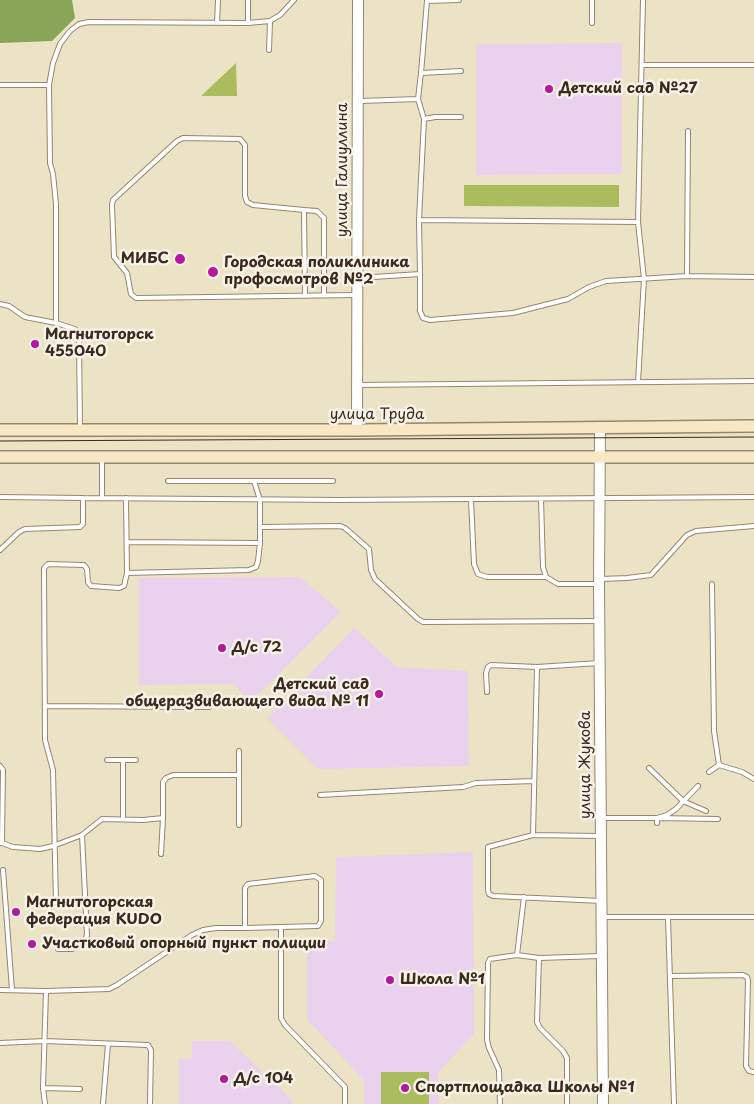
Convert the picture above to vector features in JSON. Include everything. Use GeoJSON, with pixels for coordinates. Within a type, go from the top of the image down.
{"type":"FeatureCollection","features":[{"type":"Feature","properties":{"kind":"main road","name":"улица Труда"},"geometry":{"type":"LineString","coordinates":[[0,430],[357,430],[576,428],[600,426],[754,426]]}},
{"type":"Feature","properties":{"kind":"main road"},"geometry":{"type":"LineString","coordinates":[[0,457],[754,457]]}},
{"type":"Feature","properties":{"kind":"street","name":"улица Галиуллина"},"geometry":{"type":"LineString","coordinates":[[357,430],[358,0]]}},
{"type":"Feature","properties":{"kind":"street","name":"улица Жукова"},"geometry":{"type":"LineString","coordinates":[[600,426],[599,622],[603,1104]]}},
{"type":"Feature","properties":{"kind":"lane"},"geometry":{"type":"LineString","coordinates":[[217,23],[218,0]]}},
{"type":"Feature","properties":{"kind":"lane"},"geometry":{"type":"LineString","coordinates":[[248,0],[248,23]]}},
{"type":"Feature","properties":{"kind":"lane"},"geometry":{"type":"LineString","coordinates":[[56,323],[56,204],[50,163],[49,85],[53,63],[60,44],[70,30],[79,24],[89,22],[248,23],[270,21],[280,15],[294,0]]}},
{"type":"Feature","properties":{"kind":"lane"},"geometry":{"type":"LineString","coordinates":[[459,0],[426,0],[418,99],[424,120],[419,220],[420,312],[423,318],[430,320],[513,313],[568,300],[589,287],[606,281],[687,276],[754,277]]}},
{"type":"Feature","properties":{"kind":"lane"},"geometry":{"type":"LineString","coordinates":[[592,0],[592,23]]}},
{"type":"Feature","properties":{"kind":"lane"},"geometry":{"type":"LineString","coordinates":[[638,382],[644,279],[638,222],[643,0]]}},
{"type":"Feature","properties":{"kind":"lane"},"geometry":{"type":"LineString","coordinates":[[269,50],[270,21]]}},
{"type":"Feature","properties":{"kind":"lane"},"geometry":{"type":"LineString","coordinates":[[642,65],[754,65]]}},
{"type":"Feature","properties":{"kind":"lane"},"geometry":{"type":"LineString","coordinates":[[421,73],[461,71]]}},
{"type":"Feature","properties":{"kind":"lane"},"geometry":{"type":"LineString","coordinates":[[0,85],[49,85]]}},
{"type":"Feature","properties":{"kind":"lane"},"geometry":{"type":"LineString","coordinates":[[357,101],[418,99]]}},
{"type":"Feature","properties":{"kind":"lane"},"geometry":{"type":"LineString","coordinates":[[424,120],[435,117],[461,117]]}},
{"type":"Feature","properties":{"kind":"lane"},"geometry":{"type":"LineString","coordinates":[[687,276],[688,131]]}},
{"type":"Feature","properties":{"kind":"lane"},"geometry":{"type":"LineString","coordinates":[[324,295],[324,218],[317,211],[252,205],[247,202],[245,196],[245,145],[243,140],[238,138],[180,139],[114,198],[112,205],[114,257],[127,273],[130,294],[134,298],[358,295]]}},
{"type":"Feature","properties":{"kind":"lane"},"geometry":{"type":"LineString","coordinates":[[304,210],[305,296]]}},
{"type":"Feature","properties":{"kind":"lane"},"geometry":{"type":"LineString","coordinates":[[419,220],[638,222]]}},
{"type":"Feature","properties":{"kind":"lane"},"geometry":{"type":"LineString","coordinates":[[358,278],[420,274]]}},
{"type":"Feature","properties":{"kind":"lane"},"geometry":{"type":"LineString","coordinates":[[0,304],[9,306],[25,317],[56,323],[75,330],[79,338],[80,430]]}},
{"type":"Feature","properties":{"kind":"lane"},"geometry":{"type":"LineString","coordinates":[[358,384],[754,381]]}},
{"type":"Feature","properties":{"kind":"lane"},"geometry":{"type":"LineString","coordinates":[[102,457],[102,498]]}},
{"type":"Feature","properties":{"kind":"lane"},"geometry":{"type":"LineString","coordinates":[[168,481],[334,481]]}},
{"type":"Feature","properties":{"kind":"lane"},"geometry":{"type":"LineString","coordinates":[[127,573],[249,570],[256,567],[261,527],[260,500],[254,481]]}},
{"type":"Feature","properties":{"kind":"lane"},"geometry":{"type":"LineString","coordinates":[[0,497],[471,500],[754,497]]}},
{"type":"Feature","properties":{"kind":"lane"},"geometry":{"type":"LineString","coordinates":[[0,550],[19,532],[25,529],[80,527],[83,524],[83,498]]}},
{"type":"Feature","properties":{"kind":"lane"},"geometry":{"type":"LineString","coordinates":[[56,903],[53,770],[45,740],[44,567],[48,564],[84,565],[88,582],[94,586],[122,587],[126,583],[127,573],[126,498]]}},
{"type":"Feature","properties":{"kind":"lane"},"geometry":{"type":"LineString","coordinates":[[541,499],[543,567],[546,577]]}},
{"type":"Feature","properties":{"kind":"lane"},"geometry":{"type":"LineString","coordinates":[[471,500],[474,564],[478,574],[487,577],[546,577],[558,584],[651,575],[687,535],[696,531],[754,526]]}},
{"type":"Feature","properties":{"kind":"lane"},"geometry":{"type":"LineString","coordinates":[[261,527],[340,526],[345,528],[369,549],[371,570],[375,579],[423,622],[599,622]]}},
{"type":"Feature","properties":{"kind":"lane"},"geometry":{"type":"LineString","coordinates":[[127,542],[260,543]]}},
{"type":"Feature","properties":{"kind":"lane"},"geometry":{"type":"LineString","coordinates":[[712,584],[714,731],[719,765]]}},
{"type":"Feature","properties":{"kind":"lane"},"geometry":{"type":"LineString","coordinates":[[487,692],[486,672],[488,666],[491,665],[537,667],[600,664]]}},
{"type":"Feature","properties":{"kind":"lane"},"geometry":{"type":"LineString","coordinates":[[533,835],[537,667]]}},
{"type":"Feature","properties":{"kind":"lane"},"geometry":{"type":"LineString","coordinates":[[45,706],[209,707]]}},
{"type":"Feature","properties":{"kind":"lane"},"geometry":{"type":"LineString","coordinates":[[239,751],[239,825]]}},
{"type":"Feature","properties":{"kind":"lane"},"geometry":{"type":"LineString","coordinates":[[107,760],[136,760]]}},
{"type":"Feature","properties":{"kind":"lane"},"geometry":{"type":"LineString","coordinates":[[123,760],[123,818]]}},
{"type":"Feature","properties":{"kind":"lane"},"geometry":{"type":"LineString","coordinates":[[709,772],[719,765]]}},
{"type":"Feature","properties":{"kind":"lane"},"geometry":{"type":"LineString","coordinates":[[719,765],[742,772],[754,779]]}},
{"type":"Feature","properties":{"kind":"lane"},"geometry":{"type":"LineString","coordinates":[[0,766],[3,770],[1,843],[26,849],[40,849],[54,846],[82,835],[102,819],[123,818],[143,820],[163,818]]}},
{"type":"Feature","properties":{"kind":"lane"},"geometry":{"type":"LineString","coordinates":[[649,768],[682,801],[706,811]]}},
{"type":"Feature","properties":{"kind":"lane"},"geometry":{"type":"LineString","coordinates":[[161,854],[162,786],[166,778],[169,776],[238,775]]}},
{"type":"Feature","properties":{"kind":"lane"},"geometry":{"type":"LineString","coordinates":[[320,795],[463,787],[476,783],[533,781]]}},
{"type":"Feature","properties":{"kind":"lane"},"geometry":{"type":"LineString","coordinates":[[657,821],[676,809],[698,786]]}},
{"type":"Feature","properties":{"kind":"lane"},"geometry":{"type":"LineString","coordinates":[[601,818],[657,821],[718,819]]}},
{"type":"Feature","properties":{"kind":"lane"},"geometry":{"type":"LineString","coordinates":[[58,949],[72,949],[79,946],[87,936],[82,835]]}},
{"type":"Feature","properties":{"kind":"lane"},"geometry":{"type":"LineString","coordinates":[[601,902],[493,896],[489,894],[488,890],[488,847],[533,835],[602,836]]}},
{"type":"Feature","properties":{"kind":"lane"},"geometry":{"type":"LineString","coordinates":[[3,870],[12,990]]}},
{"type":"Feature","properties":{"kind":"lane"},"geometry":{"type":"LineString","coordinates":[[0,990],[104,989],[113,987],[192,935],[203,930],[216,928],[245,928],[281,928],[316,927],[320,925],[321,921],[320,878],[315,876],[248,884],[245,888],[245,928]]}},
{"type":"Feature","properties":{"kind":"lane"},"geometry":{"type":"LineString","coordinates":[[517,956],[524,897]]}},
{"type":"Feature","properties":{"kind":"lane"},"geometry":{"type":"LineString","coordinates":[[601,916],[668,918],[754,917]]}},
{"type":"Feature","properties":{"kind":"lane"},"geometry":{"type":"LineString","coordinates":[[668,918],[674,1104]]}},
{"type":"Feature","properties":{"kind":"lane"},"geometry":{"type":"LineString","coordinates":[[281,928],[281,1018],[285,1025],[345,1087],[345,1104]]}},
{"type":"Feature","properties":{"kind":"lane"},"geometry":{"type":"LineString","coordinates":[[500,1104],[500,1070],[487,1040],[488,963],[490,959],[494,957],[517,956],[539,958],[602,956]]}},
{"type":"Feature","properties":{"kind":"lane"},"geometry":{"type":"LineString","coordinates":[[539,958],[537,1022],[540,1028],[563,1051],[567,1058],[567,1104]]}},
{"type":"Feature","properties":{"kind":"lane"},"geometry":{"type":"LineString","coordinates":[[671,976],[746,977],[748,981],[746,1066],[749,1071],[754,1072]]}},
{"type":"Feature","properties":{"kind":"lane"},"geometry":{"type":"LineString","coordinates":[[45,1104],[43,1088],[46,991]]}},
{"type":"Feature","properties":{"kind":"lane"},"geometry":{"type":"LineString","coordinates":[[0,1043],[45,1041],[146,1044],[151,1050],[150,1104]]}},
{"type":"Feature","properties":{"kind":"lane"},"geometry":{"type":"LineString","coordinates":[[103,1104],[108,1044]]}},
{"type":"Feature","properties":{"kind":"lane"},"geometry":{"type":"LineString","coordinates":[[43,1088],[80,1089]]}},
{"type":"Feature","properties":{"kind":"shaded area","name":"Детский сад №27"},"geometry":{"type":"Polygon","coordinates":[[[622,43],[622,174],[476,175],[476,44],[622,43]]]}},
{"type":"Feature","properties":{"kind":"shaded area","name":"Д/с 72"},"geometry":{"type":"Polygon","coordinates":[[[300,577],[341,612],[251,702],[233,684],[139,685],[139,578],[300,577]]]}},
{"type":"Feature","properties":{"kind":"shaded area","name":"Детский сад общеразвивающего вида № 11"},"geometry":{"type":"Polygon","coordinates":[[[354,628],[397,667],[468,671],[469,766],[318,769],[267,718],[354,628]]]}},
{"type":"Feature","properties":{"kind":"shaded area","name":"Школа №1"},"geometry":{"type":"Polygon","coordinates":[[[473,852],[474,1034],[438,1073],[439,1104],[364,1104],[364,1081],[307,1019],[307,939],[335,941],[336,857],[473,852]]]}},
{"type":"Feature","properties":{"kind":"shaded area","name":"Д/с 104"},"geometry":{"type":"Polygon","coordinates":[[[192,1041],[230,1041],[291,1099],[291,1104],[179,1104],[179,1059],[192,1058],[192,1041]]]}},
{"type":"Feature","properties":{"kind":"green space"},"geometry":{"type":"Polygon","coordinates":[[[0,0],[72,0],[75,18],[52,41],[0,43],[0,0]]]}},
{"type":"Feature","properties":{"kind":"green space"},"geometry":{"type":"Polygon","coordinates":[[[236,63],[237,96],[201,96],[236,63]]]}},
{"type":"Feature","properties":{"kind":"green space"},"geometry":{"type":"Polygon","coordinates":[[[464,185],[619,185],[619,207],[464,206],[464,185]]]}},
{"type":"Feature","properties":{"kind":"green space","name":"Спортплощадка Школы №1"},"geometry":{"type":"Polygon","coordinates":[[[381,1072],[429,1072],[429,1104],[381,1104],[381,1072]]]}},
{"type":"Feature","properties":{"kind":"tram line"},"geometry":{"type":"LineString","coordinates":[[0,441],[754,437]]}},
{"type":"Feature","properties":{"kind":"place","name":"Детский сад №27"},"geometry":{"type":"Point","coordinates":[549,89]}},
{"type":"Feature","properties":{"kind":"place","name":"МИБС"},"geometry":{"type":"Point","coordinates":[180,259]}},
{"type":"Feature","properties":{"kind":"place","name":"Городская поликлиника профосмотров №2"},"geometry":{"type":"Point","coordinates":[213,272]}},
{"type":"Feature","properties":{"kind":"place","name":"Магнитогорск 455040"},"geometry":{"type":"Point","coordinates":[35,344]}},
{"type":"Feature","properties":{"kind":"place","name":"Д/с 72"},"geometry":{"type":"Point","coordinates":[222,648]}},
{"type":"Feature","properties":{"kind":"place","name":"Детский сад общеразвивающего вида № 11"},"geometry":{"type":"Point","coordinates":[379,694]}},
{"type":"Feature","properties":{"kind":"place","name":"Магнитогорская федерация KUDO"},"geometry":{"type":"Point","coordinates":[16,912]}},
{"type":"Feature","properties":{"kind":"place","name":"Участковый опорный пункт полиции"},"geometry":{"type":"Point","coordinates":[32,944]}},
{"type":"Feature","properties":{"kind":"place","name":"Школа №1"},"geometry":{"type":"Point","coordinates":[390,980]}},
{"type":"Feature","properties":{"kind":"place","name":"Д/с 104"},"geometry":{"type":"Point","coordinates":[224,1079]}},
{"type":"Feature","properties":{"kind":"place","name":"Спортплощадка Школы №1"},"geometry":{"type":"Point","coordinates":[405,1088]}}]}
